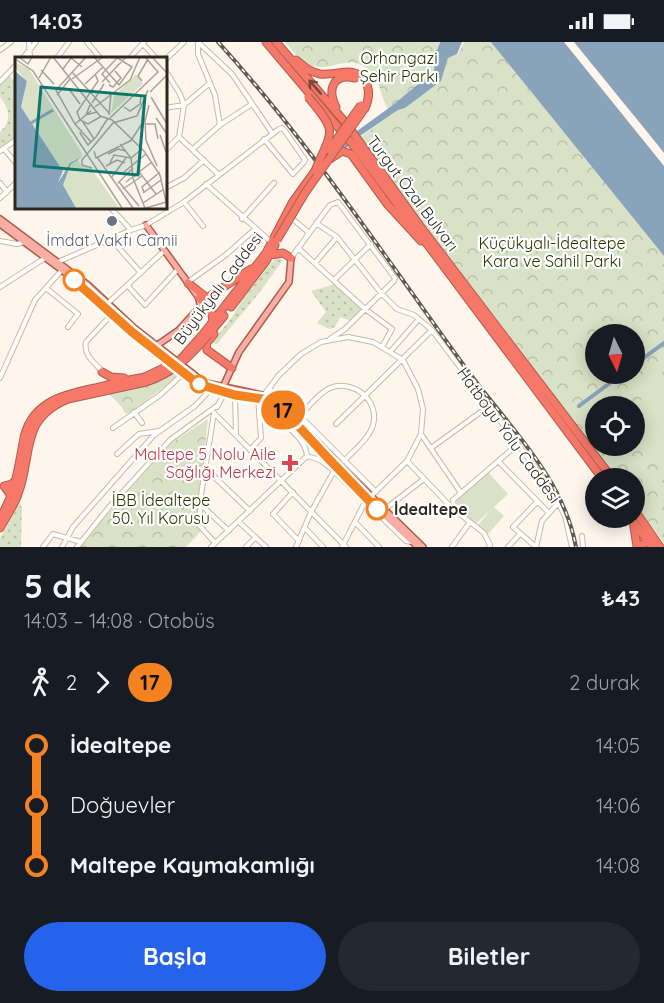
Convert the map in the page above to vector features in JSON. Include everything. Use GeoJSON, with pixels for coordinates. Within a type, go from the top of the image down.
{"type":"FeatureCollection","features":[{"type":"Feature","properties":{"kind":"highway"},"geometry":{"type":"LineString","coordinates":[[266,42],[328,123],[329,142],[315,171]]}},
{"type":"Feature","properties":{"kind":"highway","name":"Turgut Özal Bulvarı"},"geometry":{"type":"LineString","coordinates":[[266,42],[355,142],[604,468]]}},
{"type":"Feature","properties":{"kind":"highway","name":"Turgut Özal Bulvarı"},"geometry":{"type":"LineString","coordinates":[[276,42],[345,122],[349,135]]}},
{"type":"Feature","properties":{"kind":"highway"},"geometry":{"type":"LineString","coordinates":[[282,50],[307,69],[317,73],[349,72],[360,76],[366,81],[369,90],[369,99],[363,106]]}},
{"type":"Feature","properties":{"kind":"highway"},"geometry":{"type":"LineString","coordinates":[[345,122],[332,98],[331,91],[335,82],[347,77],[357,79],[365,91],[363,106]]}},
{"type":"Feature","properties":{"kind":"highway","name":"Büyükyalı Caddesi"},"geometry":{"type":"LineString","coordinates":[[206,334],[213,321],[274,241],[363,106]]}},
{"type":"Feature","properties":{"kind":"highway","name":"Büyükyalı Caddesi"},"geometry":{"type":"LineString","coordinates":[[0,528],[18,495],[28,443],[35,425],[45,412],[68,399],[145,379],[180,360],[238,298],[270,255],[292,203],[363,106]]}},
{"type":"Feature","properties":{"kind":"highway","name":"Turgut Özal Bulvarı"},"geometry":{"type":"LineString","coordinates":[[355,142],[439,260],[595,468]]}},
{"type":"Feature","properties":{"kind":"highway"},"geometry":{"type":"LineString","coordinates":[[328,161],[339,153],[348,152],[413,233],[439,260]]}},
{"type":"Feature","properties":{"kind":"highway"},"geometry":{"type":"LineString","coordinates":[[270,255],[283,253],[291,258]]}},
{"type":"Feature","properties":{"kind":"highway"},"geometry":{"type":"LineString","coordinates":[[188,283],[207,298],[255,266]]}},
{"type":"Feature","properties":{"kind":"highway"},"geometry":{"type":"LineString","coordinates":[[199,298],[213,313],[213,321]]}},
{"type":"Feature","properties":{"kind":"highway"},"geometry":{"type":"LineString","coordinates":[[232,368],[208,351],[206,344],[229,316],[238,298]]}},
{"type":"Feature","properties":{"kind":"highway"},"geometry":{"type":"LineString","coordinates":[[93,388],[102,381],[102,372],[114,378],[145,379]]}},
{"type":"Feature","properties":{"kind":"highway","name":"Büyükyalı Caddesi"},"geometry":{"type":"LineString","coordinates":[[0,518],[10,500],[26,431],[39,411],[58,397],[145,379]]}},
{"type":"Feature","properties":{"kind":"highway"},"geometry":{"type":"LineString","coordinates":[[2,486],[12,484],[16,479]]}},
{"type":"Feature","properties":{"kind":"highway"},"geometry":{"type":"LineString","coordinates":[[2,486],[10,494],[10,500]]}},
{"type":"Feature","properties":{"kind":"highway"},"geometry":{"type":"LineString","coordinates":[[633,528],[635,544],[641,546],[650,540]]}},
{"type":"Feature","properties":{"kind":"highway"},"geometry":{"type":"LineString","coordinates":[[640,528],[660,547]]}},
{"type":"Feature","properties":{"kind":"main road"},"geometry":{"type":"LineString","coordinates":[[0,219],[108,303],[156,346],[206,383],[235,395],[258,397],[278,404],[407,534],[423,547]]}},
{"type":"Feature","properties":{"kind":"main road"},"geometry":{"type":"LineString","coordinates":[[0,224],[45,258],[57,263],[132,332],[198,384],[211,389],[276,398],[370,497],[385,509],[418,547]]}},
{"type":"Feature","properties":{"kind":"main road"},"geometry":{"type":"LineString","coordinates":[[146,225],[199,298],[198,309]]}},
{"type":"Feature","properties":{"kind":"main road"},"geometry":{"type":"LineString","coordinates":[[224,390],[239,352],[289,282],[291,258]]}},
{"type":"Feature","properties":{"kind":"main road"},"geometry":{"type":"LineString","coordinates":[[156,346],[178,330],[198,309],[206,305]]}},
{"type":"Feature","properties":{"kind":"street"},"geometry":{"type":"LineString","coordinates":[[0,50],[11,42]]}},
{"type":"Feature","properties":{"kind":"street"},"geometry":{"type":"LineString","coordinates":[[29,42],[29,56]]}},
{"type":"Feature","properties":{"kind":"street"},"geometry":{"type":"LineString","coordinates":[[29,56],[36,42]]}},
{"type":"Feature","properties":{"kind":"street"},"geometry":{"type":"LineString","coordinates":[[58,57],[69,42]]}},
{"type":"Feature","properties":{"kind":"street"},"geometry":{"type":"LineString","coordinates":[[87,42],[99,57]]}},
{"type":"Feature","properties":{"kind":"street"},"geometry":{"type":"LineString","coordinates":[[166,59],[184,42]]}},
{"type":"Feature","properties":{"kind":"street"},"geometry":{"type":"LineString","coordinates":[[198,42],[198,54],[215,94],[220,125]]}},
{"type":"Feature","properties":{"kind":"street"},"geometry":{"type":"LineString","coordinates":[[198,42],[226,68],[272,133]]}},
{"type":"Feature","properties":{"kind":"street"},"geometry":{"type":"LineString","coordinates":[[131,57],[144,43],[155,57]]}},
{"type":"Feature","properties":{"kind":"street"},"geometry":{"type":"LineString","coordinates":[[0,82],[15,66]]}},
{"type":"Feature","properties":{"kind":"street"},"geometry":{"type":"LineString","coordinates":[[166,72],[184,105],[179,137],[166,150]]}},
{"type":"Feature","properties":{"kind":"street"},"geometry":{"type":"LineString","coordinates":[[166,108],[184,105],[211,83]]}},
{"type":"Feature","properties":{"kind":"street"},"geometry":{"type":"LineString","coordinates":[[193,149],[220,125],[252,104]]}},
{"type":"Feature","properties":{"kind":"street"},"geometry":{"type":"LineString","coordinates":[[57,263],[146,225],[184,202],[264,139],[282,128],[305,160],[292,174],[264,139]]}},
{"type":"Feature","properties":{"kind":"street"},"geometry":{"type":"LineString","coordinates":[[179,137],[218,174]]}},
{"type":"Feature","properties":{"kind":"street"},"geometry":{"type":"LineString","coordinates":[[15,141],[2,150],[15,162]]}},
{"type":"Feature","properties":{"kind":"street"},"geometry":{"type":"LineString","coordinates":[[166,187],[184,178],[204,160]]}},
{"type":"Feature","properties":{"kind":"street"},"geometry":{"type":"LineString","coordinates":[[0,183],[7,192]]}},
{"type":"Feature","properties":{"kind":"street"},"geometry":{"type":"LineString","coordinates":[[242,219],[274,183]]}},
{"type":"Feature","properties":{"kind":"street"},"geometry":{"type":"LineString","coordinates":[[0,198],[15,184]]}},
{"type":"Feature","properties":{"kind":"street"},"geometry":{"type":"LineString","coordinates":[[206,184],[242,219],[270,241],[274,241]]}},
{"type":"Feature","properties":{"kind":"street"},"geometry":{"type":"LineString","coordinates":[[184,202],[203,226]]}},
{"type":"Feature","properties":{"kind":"street"},"geometry":{"type":"LineString","coordinates":[[291,258],[308,232],[333,202],[338,202],[395,278],[345,329],[327,341]]}},
{"type":"Feature","properties":{"kind":"street"},"geometry":{"type":"LineString","coordinates":[[111,208],[131,230]]}},
{"type":"Feature","properties":{"kind":"street"},"geometry":{"type":"LineString","coordinates":[[294,220],[308,232]]}},
{"type":"Feature","properties":{"kind":"street","name":"Hatboyu Yolu Caddesi"},"geometry":{"type":"LineString","coordinates":[[316,223],[337,237],[381,293],[397,309],[401,312],[409,312],[432,330],[540,473],[559,502],[568,526],[572,547]]}},
{"type":"Feature","properties":{"kind":"street"},"geometry":{"type":"LineString","coordinates":[[188,283],[227,254],[255,229]]}},
{"type":"Feature","properties":{"kind":"street"},"geometry":{"type":"LineString","coordinates":[[315,263],[337,237]]}},
{"type":"Feature","properties":{"kind":"street"},"geometry":{"type":"LineString","coordinates":[[111,239],[141,273]]}},
{"type":"Feature","properties":{"kind":"street"},"geometry":{"type":"LineString","coordinates":[[0,241],[17,244],[24,242]]}},
{"type":"Feature","properties":{"kind":"street"},"geometry":{"type":"LineString","coordinates":[[334,280],[371,244]]}},
{"type":"Feature","properties":{"kind":"street"},"geometry":{"type":"LineString","coordinates":[[298,248],[365,309],[392,329],[382,347]]}},
{"type":"Feature","properties":{"kind":"street"},"geometry":{"type":"LineString","coordinates":[[108,303],[164,251]]}},
{"type":"Feature","properties":{"kind":"street"},"geometry":{"type":"LineString","coordinates":[[0,287],[45,258]]}},
{"type":"Feature","properties":{"kind":"street"},"geometry":{"type":"LineString","coordinates":[[128,286],[146,305],[178,269]]}},
{"type":"Feature","properties":{"kind":"street"},"geometry":{"type":"LineString","coordinates":[[0,378],[35,300],[62,270]]}},
{"type":"Feature","properties":{"kind":"street"},"geometry":{"type":"LineString","coordinates":[[46,288],[78,314],[68,327]]}},
{"type":"Feature","properties":{"kind":"street"},"geometry":{"type":"LineString","coordinates":[[102,372],[87,355],[85,346],[86,342],[113,314]]}},
{"type":"Feature","properties":{"kind":"street"},"geometry":{"type":"LineString","coordinates":[[390,352],[419,319]]}},
{"type":"Feature","properties":{"kind":"street"},"geometry":{"type":"LineString","coordinates":[[336,424],[432,330]]}},
{"type":"Feature","properties":{"kind":"street"},"geometry":{"type":"LineString","coordinates":[[214,413],[344,546],[370,497],[407,461],[421,434],[423,409],[418,389],[402,360],[373,342],[348,337],[321,342],[301,354],[278,376],[264,395]]}},
{"type":"Feature","properties":{"kind":"street"},"geometry":{"type":"LineString","coordinates":[[113,428],[160,395],[184,373]]}},
{"type":"Feature","properties":{"kind":"street"},"geometry":{"type":"LineString","coordinates":[[300,416],[330,388],[357,389],[366,395],[374,411],[374,424],[367,437],[344,461]]}},
{"type":"Feature","properties":{"kind":"street"},"geometry":{"type":"LineString","coordinates":[[62,547],[80,519],[154,435],[195,406],[211,389]]}},
{"type":"Feature","properties":{"kind":"street"},"geometry":{"type":"LineString","coordinates":[[224,390],[214,413],[199,525],[214,545],[307,456]]}},
{"type":"Feature","properties":{"kind":"street"},"geometry":{"type":"LineString","coordinates":[[269,390],[279,395],[344,461],[406,541],[412,542]]}},
{"type":"Feature","properties":{"kind":"street"},"geometry":{"type":"LineString","coordinates":[[235,395],[236,435]]}},
{"type":"Feature","properties":{"kind":"street"},"geometry":{"type":"LineString","coordinates":[[250,450],[261,438],[258,397]]}},
{"type":"Feature","properties":{"kind":"street"},"geometry":{"type":"LineString","coordinates":[[278,404],[279,415],[303,441],[307,456]]}},
{"type":"Feature","properties":{"kind":"street"},"geometry":{"type":"LineString","coordinates":[[77,547],[110,506],[170,440],[218,405]]}},
{"type":"Feature","properties":{"kind":"street"},"geometry":{"type":"LineString","coordinates":[[431,448],[489,406]]}},
{"type":"Feature","properties":{"kind":"street"},"geometry":{"type":"LineString","coordinates":[[134,412],[142,423]]}},
{"type":"Feature","properties":{"kind":"street"},"geometry":{"type":"LineString","coordinates":[[117,454],[139,434],[161,431]]}},
{"type":"Feature","properties":{"kind":"street"},"geometry":{"type":"LineString","coordinates":[[421,434],[461,492]]}},
{"type":"Feature","properties":{"kind":"street"},"geometry":{"type":"LineString","coordinates":[[454,510],[453,500],[518,444]]}},
{"type":"Feature","properties":{"kind":"street"},"geometry":{"type":"LineString","coordinates":[[307,456],[320,460],[370,497]]}},
{"type":"Feature","properties":{"kind":"street"},"geometry":{"type":"LineString","coordinates":[[407,461],[454,510],[484,533],[489,547]]}},
{"type":"Feature","properties":{"kind":"street"},"geometry":{"type":"LineString","coordinates":[[498,461],[548,512]]}},
{"type":"Feature","properties":{"kind":"street"},"geometry":{"type":"LineString","coordinates":[[205,468],[250,511]]}},
{"type":"Feature","properties":{"kind":"street"},"geometry":{"type":"LineString","coordinates":[[296,547],[311,512],[334,471]]}},
{"type":"Feature","properties":{"kind":"street"},"geometry":{"type":"LineString","coordinates":[[385,509],[424,479]]}},
{"type":"Feature","properties":{"kind":"street"},"geometry":{"type":"LineString","coordinates":[[293,492],[273,514],[299,541]]}},
{"type":"Feature","properties":{"kind":"street"},"geometry":{"type":"LineString","coordinates":[[537,502],[513,527],[536,547],[542,521],[559,502]]}},
{"type":"Feature","properties":{"kind":"street"},"geometry":{"type":"LineString","coordinates":[[201,505],[229,531]]}},
{"type":"Feature","properties":{"kind":"street"},"geometry":{"type":"LineString","coordinates":[[239,522],[266,547]]}},
{"type":"Feature","properties":{"kind":"street"},"geometry":{"type":"LineString","coordinates":[[355,522],[379,547]]}},
{"type":"Feature","properties":{"kind":"street"},"geometry":{"type":"LineString","coordinates":[[452,547],[470,522]]}},
{"type":"Feature","properties":{"kind":"street"},"geometry":{"type":"LineString","coordinates":[[305,528],[323,547]]}},
{"type":"Feature","properties":{"kind":"street"},"geometry":{"type":"LineString","coordinates":[[43,547],[52,534],[81,542]]}},
{"type":"Feature","properties":{"kind":"street"},"geometry":{"type":"LineString","coordinates":[[508,547],[520,534]]}},
{"type":"Feature","properties":{"kind":"street"},"geometry":{"type":"LineString","coordinates":[[582,536],[583,547]]}},
{"type":"Feature","properties":{"kind":"street"},"geometry":{"type":"LineString","coordinates":[[246,547],[256,537]]}},
{"type":"Feature","properties":{"kind":"green space","name":"Orhangazi Şehir Parkı"},"geometry":{"type":"Polygon","coordinates":[[[285,42],[439,42],[435,71],[389,110],[374,76],[364,66],[349,62],[327,67],[313,66],[301,59],[285,42]]]}},
{"type":"Feature","properties":{"kind":"green space","name":"Küçükyalı-İdealtepe Kara ve Sahil Parkı"},"geometry":{"type":"Polygon","coordinates":[[[464,42],[492,42],[664,256],[664,543],[645,517],[645,468],[609,468],[600,456],[645,456],[645,396],[585,396],[585,436],[510,336],[433,240],[359,138],[441,81],[448,58],[458,54],[464,42]]]}},
{"type":"Feature","properties":{"kind":"green space"},"geometry":{"type":"Polygon","coordinates":[[[9,75],[15,79],[15,138],[0,149],[0,132],[8,119],[8,110],[0,97],[0,84],[9,75]]]}},
{"type":"Feature","properties":{"kind":"green space"},"geometry":{"type":"Polygon","coordinates":[[[276,257],[283,260],[259,293],[217,344],[212,343],[242,300],[276,257]]]}},
{"type":"Feature","properties":{"kind":"green space"},"geometry":{"type":"Polygon","coordinates":[[[335,284],[363,309],[351,321],[340,317],[335,327],[329,329],[317,323],[326,312],[311,291],[335,284]]]}},
{"type":"Feature","properties":{"kind":"green space"},"geometry":{"type":"Polygon","coordinates":[[[177,370],[181,374],[130,413],[125,413],[109,394],[177,370]]]}},
{"type":"Feature","properties":{"kind":"green space"},"geometry":{"type":"Polygon","coordinates":[[[664,379],[664,462],[653,458],[645,444],[645,396],[642,396],[642,394],[649,383],[664,379]]]}},
{"type":"Feature","properties":{"kind":"green space","name":"İBB İdealtepe 50. Yıl Korusu"},"geometry":{"type":"Polygon","coordinates":[[[208,419],[197,526],[201,531],[186,547],[78,547],[171,443],[208,419]]]}},
{"type":"Feature","properties":{"kind":"green space"},"geometry":{"type":"Polygon","coordinates":[[[487,471],[508,494],[494,507],[504,516],[488,534],[478,525],[491,510],[474,525],[454,502],[487,471]]]}},
{"type":"Feature","properties":{"kind":"green space"},"geometry":{"type":"Polygon","coordinates":[[[20,503],[22,509],[21,547],[0,547],[0,538],[20,503]]]}},
{"type":"Feature","properties":{"kind":"water"},"geometry":{"type":"Polygon","coordinates":[[[440,42],[462,42],[457,54],[448,58],[441,81],[405,108],[398,110],[360,136],[357,131],[434,71],[440,42]]]}},
{"type":"Feature","properties":{"kind":"water"},"geometry":{"type":"Polygon","coordinates":[[[491,42],[664,42],[664,256],[491,42]]]}},
{"type":"Feature","properties":{"kind":"pier"},"geometry":{"type":"Polygon","coordinates":[[[564,42],[574,42],[657,144],[664,153],[664,166],[564,42]]]}},
{"type":"Feature","properties":{"kind":"waterway"},"geometry":{"type":"LineString","coordinates":[[341,150],[359,134]]}},
{"type":"Feature","properties":{"kind":"waterway"},"geometry":{"type":"LineString","coordinates":[[645,357],[664,343]]}},
{"type":"Feature","properties":{"kind":"waterway"},"geometry":{"type":"LineString","coordinates":[[579,406],[609,384]]}},
{"type":"Feature","properties":{"kind":"railway"},"geometry":{"type":"LineString","coordinates":[[218,42],[252,80],[315,160],[465,367],[531,452],[559,497],[576,547]]}},
{"type":"Feature","properties":{"kind":"bus line","name":"17"},"geometry":{"type":"LineString","coordinates":[[74,280],[132,332],[198,384],[235,395],[270,400],[278,404],[377,509]]}},
{"type":"Feature","properties":{"kind":"place","name":"İmdat Vakfı Camii"},"geometry":{"type":"Point","coordinates":[112,221]}},
{"type":"Feature","properties":{"kind":"place","name":"Maltepe 5 Nolu Aile Sağlığı Merkezi"},"geometry":{"type":"Point","coordinates":[290,463]}},
{"type":"Feature","properties":{"kind":"place","name":"İdealtepe"},"geometry":{"type":"Point","coordinates":[377,509]}}]}
